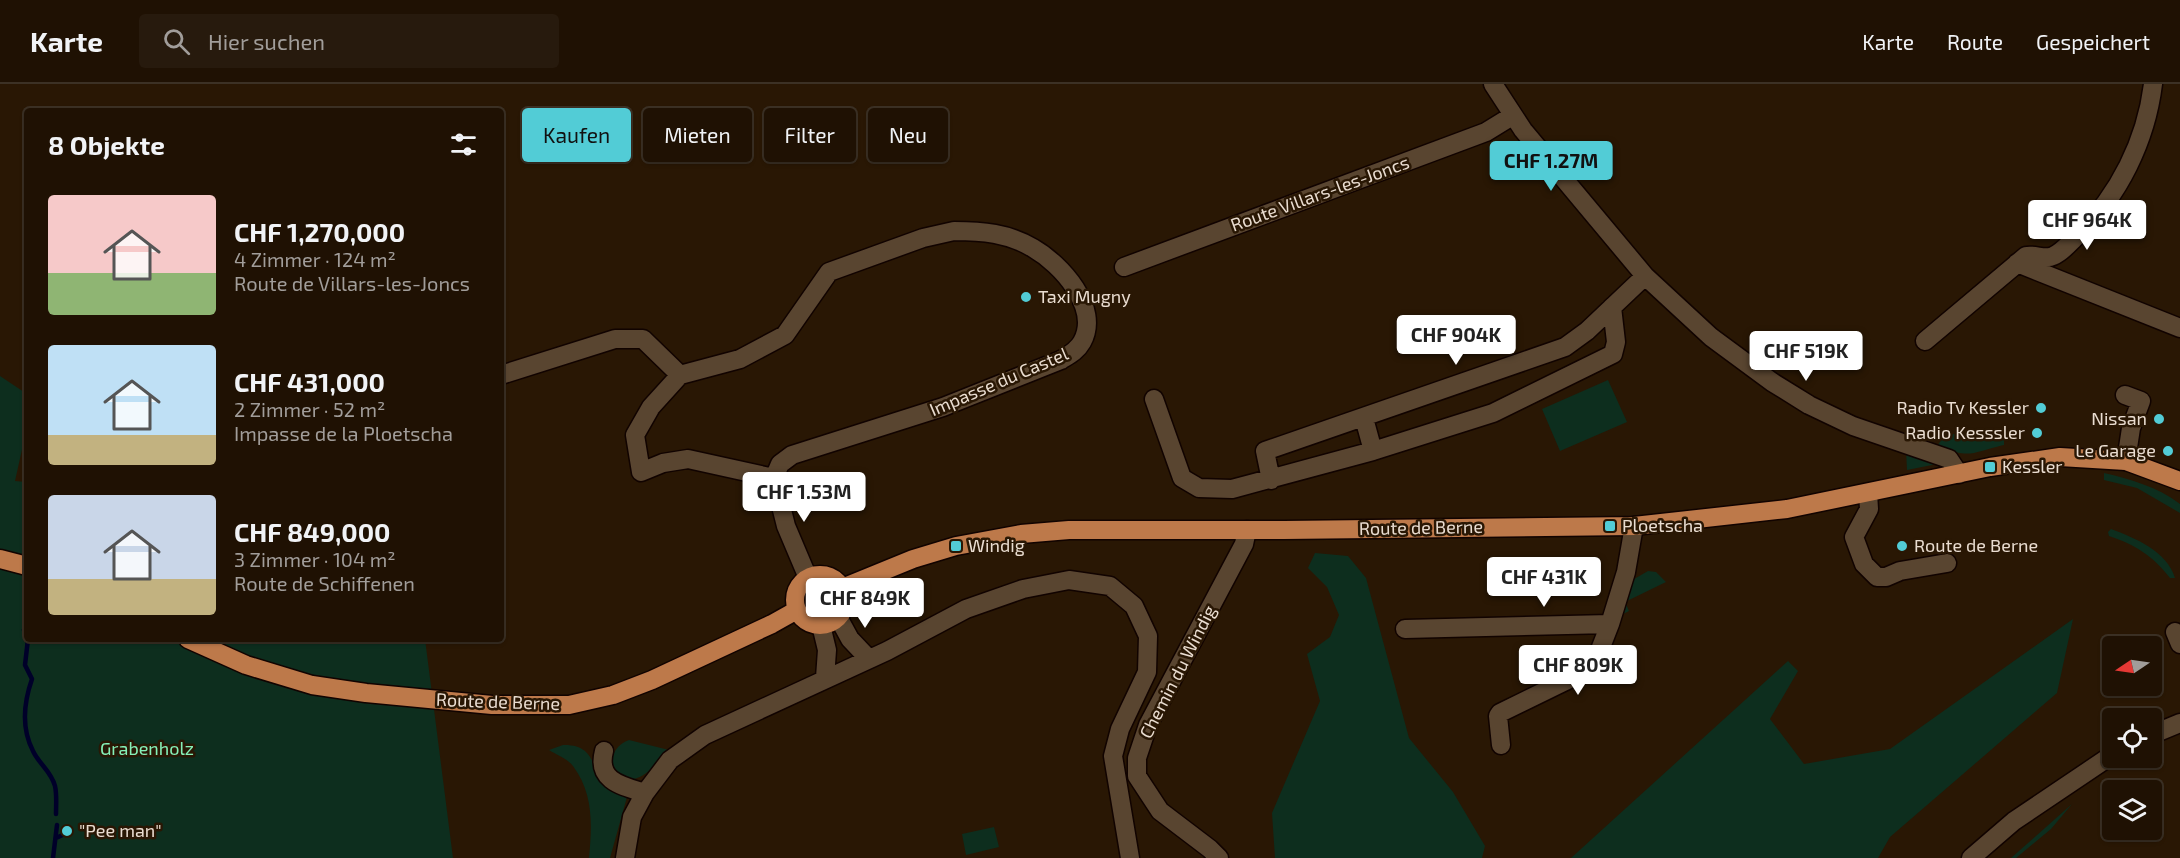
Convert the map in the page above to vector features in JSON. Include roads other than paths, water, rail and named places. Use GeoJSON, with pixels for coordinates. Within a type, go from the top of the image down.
{"type":"FeatureCollection","features":[{"type":"Feature","properties":{"kind":"main road","name":"Route de Berne"},"geometry":{"type":"LineString","coordinates":[[842,588],[913,559],[956,546],[1021,534],[1114,528],[1246,530],[1634,526],[1756,514],[1959,474],[2060,457],[2126,461],[2180,481]]}},
{"type":"Feature","properties":{"kind":"main road"},"geometry":{"type":"LineString","coordinates":[[0,559],[24,565]]}},
{"type":"Feature","properties":{"kind":"main road"},"geometry":{"type":"LineString","coordinates":[[823,575],[837,582],[842,588],[845,603],[838,616],[820,625],[806,621],[797,610],[795,595],[798,588],[808,578],[823,575]]}},
{"type":"Feature","properties":{"kind":"main road","name":"Route de Berne"},"geometry":{"type":"LineString","coordinates":[[195,642],[246,665],[312,685],[366,693],[492,705],[569,705],[613,694],[652,680],[797,610]]}},
{"type":"Feature","properties":{"kind":"street"},"geometry":{"type":"LineString","coordinates":[[1493,84],[1512,116],[1645,276],[1711,338],[1772,382],[1817,410],[1853,426],[1949,459],[1959,474]]}},
{"type":"Feature","properties":{"kind":"street"},"geometry":{"type":"LineString","coordinates":[[1925,341],[2026,255],[2047,258],[2054,256],[2101,209],[2135,152],[2148,116],[2153,84]]}},
{"type":"Feature","properties":{"kind":"street","name":"Route Villars-les-Joncs"},"geometry":{"type":"LineString","coordinates":[[1124,267],[1486,132],[1512,116]]}},
{"type":"Feature","properties":{"kind":"street","name":"Impasse du Castel"},"geometry":{"type":"LineString","coordinates":[[680,375],[740,359],[785,335],[829,272],[923,238],[954,231],[984,231],[1034,248],[1053,262],[1077,291],[1086,326],[1083,341],[1075,351],[1061,360],[943,407],[792,454],[780,464],[774,478]]}},
{"type":"Feature","properties":{"kind":"street"},"geometry":{"type":"LineString","coordinates":[[2017,263],[2180,328]]}},
{"type":"Feature","properties":{"kind":"street"},"geometry":{"type":"LineString","coordinates":[[1271,480],[1265,451],[1565,347],[1645,276]]}},
{"type":"Feature","properties":{"kind":"street"},"geometry":{"type":"LineString","coordinates":[[1154,399],[1182,478],[1199,488],[1232,489],[1373,451],[1493,413],[1613,354],[1616,342],[1612,307]]}},
{"type":"Feature","properties":{"kind":"street"},"geometry":{"type":"LineString","coordinates":[[504,374],[615,339],[644,339],[680,375],[651,406],[635,435],[641,472],[663,463],[688,459],[774,478],[786,526],[808,578]]}},
{"type":"Feature","properties":{"kind":"street"},"geometry":{"type":"LineString","coordinates":[[2125,395],[2141,401],[2131,428],[2126,461]]}},
{"type":"Feature","properties":{"kind":"street"},"geometry":{"type":"LineString","coordinates":[[1364,417],[1373,451]]}},
{"type":"Feature","properties":{"kind":"street"},"geometry":{"type":"LineString","coordinates":[[1868,493],[1869,509],[1854,537],[1864,564],[1872,574],[1886,577],[1900,571],[1947,563]]}},
{"type":"Feature","properties":{"kind":"street"},"geometry":{"type":"LineString","coordinates":[[1501,745],[1498,716],[1500,713],[1584,672],[1596,660],[1626,572],[1634,526]]}},
{"type":"Feature","properties":{"kind":"street","name":"Chemin du Windig"},"geometry":{"type":"LineString","coordinates":[[1218,858],[1210,849],[1160,811],[1137,776],[1137,758],[1148,725],[1244,544],[1246,530]]}},
{"type":"Feature","properties":{"kind":"street"},"geometry":{"type":"LineString","coordinates":[[625,858],[632,817],[645,793],[670,760],[705,735],[966,609],[1023,589],[1069,580],[1110,586],[1134,606],[1148,636],[1147,672],[1120,729],[1113,756],[1130,858]]}},
{"type":"Feature","properties":{"kind":"street"},"geometry":{"type":"LineString","coordinates":[[838,616],[850,639],[868,658]]}},
{"type":"Feature","properties":{"kind":"street"},"geometry":{"type":"LineString","coordinates":[[1405,629],[1610,624]]}},
{"type":"Feature","properties":{"kind":"street"},"geometry":{"type":"LineString","coordinates":[[820,625],[828,656],[825,678]]}},
{"type":"Feature","properties":{"kind":"street"},"geometry":{"type":"LineString","coordinates":[[2162,730],[2180,723]]}},
{"type":"Feature","properties":{"kind":"street"},"geometry":{"type":"LineString","coordinates":[[604,751],[602,759],[606,774],[620,787],[645,793]]}},
{"type":"Feature","properties":{"kind":"street"},"geometry":{"type":"LineString","coordinates":[[1971,858],[2021,815],[2102,762]]}},
{"type":"Feature","properties":{"kind":"waterway"},"geometry":{"type":"LineString","coordinates":[[28,642],[25,665],[32,679],[27,697],[25,724],[29,742],[55,786],[56,814]]}},
{"type":"Feature","properties":{"kind":"waterway"},"geometry":{"type":"LineString","coordinates":[[53,858],[57,825]]}},
{"type":"Feature","properties":{"kind":"waterway"},"geometry":{"type":"LineString","coordinates":[[56,838],[67,833]]}},
{"type":"Feature","properties":{"kind":"place","name":"Taxi Mugny"},"geometry":{"type":"Point","coordinates":[1026,297]}},
{"type":"Feature","properties":{"kind":"place","name":"Radio Tv Kessler"},"geometry":{"type":"Point","coordinates":[2041,408]}},
{"type":"Feature","properties":{"kind":"place","name":"Nissan"},"geometry":{"type":"Point","coordinates":[2159,419]}},
{"type":"Feature","properties":{"kind":"place","name":"Radio Kesssler"},"geometry":{"type":"Point","coordinates":[2037,433]}},
{"type":"Feature","properties":{"kind":"place","name":"Le Garage"},"geometry":{"type":"Point","coordinates":[2168,451]}},
{"type":"Feature","properties":{"kind":"place","name":"Kessler"},"geometry":{"type":"Point","coordinates":[1990,467]}},
{"type":"Feature","properties":{"kind":"place","name":"Ploetscha"},"geometry":{"type":"Point","coordinates":[1610,526]}},
{"type":"Feature","properties":{"kind":"place","name":"Windig"},"geometry":{"type":"Point","coordinates":[956,546]}},
{"type":"Feature","properties":{"kind":"place","name":"Route de Berne"},"geometry":{"type":"Point","coordinates":[1902,546]}},
{"type":"Feature","properties":{"kind":"place","name":"\"Pee man\""},"geometry":{"type":"Point","coordinates":[67,831]}},
{"type":"Feature","properties":{"kind":"park label","name":"Grabenholz"},"geometry":{"type":"Point","coordinates":[147,749]}}]}
